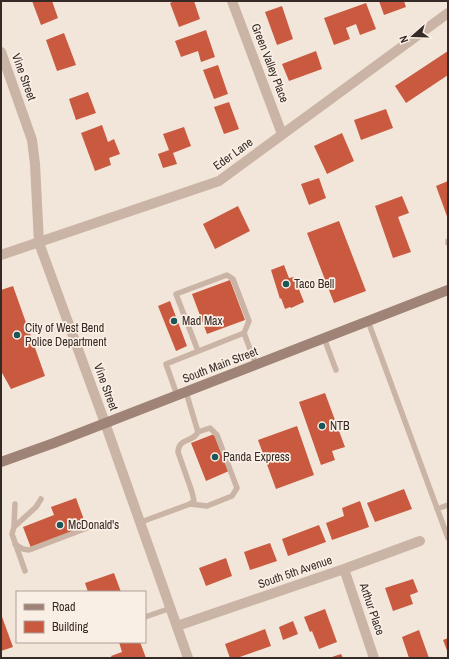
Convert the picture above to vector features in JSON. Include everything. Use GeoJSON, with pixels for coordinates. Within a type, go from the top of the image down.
{"type":"FeatureCollection","features":[{"type":"Feature","properties":{"kind":"main road","name":"South Main Street"},"geometry":{"type":"LineString","coordinates":[[1,462],[54,444],[448,290]]}},
{"type":"Feature","properties":{"kind":"street","name":"Green Valley Place"},"geometry":{"type":"LineString","coordinates":[[232,1],[282,134]]}},
{"type":"Feature","properties":{"kind":"street","name":"Eder Lane"},"geometry":{"type":"LineString","coordinates":[[1,255],[219,181],[448,13]]}},
{"type":"Feature","properties":{"kind":"street","name":"Vine Street"},"geometry":{"type":"LineString","coordinates":[[1,52],[32,140],[35,164],[39,243],[141,522],[188,658]]}},
{"type":"Feature","properties":{"kind":"street","name":"South 5th Avenue"},"geometry":{"type":"LineString","coordinates":[[177,626],[344,569],[420,541]]}},
{"type":"Feature","properties":{"kind":"street","name":"Arthur Place"},"geometry":{"type":"LineString","coordinates":[[344,569],[374,658]]}},
{"type":"Feature","properties":{"kind":"lane"},"geometry":{"type":"LineString","coordinates":[[198,351],[176,294],[227,275],[233,279],[249,321],[244,333],[256,365]]}},
{"type":"Feature","properties":{"kind":"lane"},"geometry":{"type":"LineString","coordinates":[[368,321],[448,538]]}},
{"type":"Feature","properties":{"kind":"lane"},"geometry":{"type":"LineString","coordinates":[[198,432],[182,394],[166,364],[244,333]]}},
{"type":"Feature","properties":{"kind":"lane"},"geometry":{"type":"LineString","coordinates":[[324,338],[336,370]]}},
{"type":"Feature","properties":{"kind":"lane"},"geometry":{"type":"LineString","coordinates":[[141,522],[190,504],[194,501],[178,452],[178,447],[180,443],[197,436],[198,432],[210,428],[217,435],[237,488],[232,496],[207,506],[190,504]]}},
{"type":"Feature","properties":{"kind":"lane"},"geometry":{"type":"LineString","coordinates":[[14,526],[42,499]]}},
{"type":"Feature","properties":{"kind":"lane"},"geometry":{"type":"LineString","coordinates":[[15,504],[12,534],[25,571]]}},
{"type":"Feature","properties":{"kind":"lane"},"geometry":{"type":"LineString","coordinates":[[437,510],[448,506]]}},
{"type":"Feature","properties":{"kind":"lane"},"geometry":{"type":"LineString","coordinates":[[15,544],[23,549],[29,550],[96,525]]}},
{"type":"Feature","properties":{"kind":"lane"},"geometry":{"type":"LineString","coordinates":[[146,617],[171,608]]}},
{"type":"Feature","properties":{"kind":"building"},"geometry":{"type":"Polygon","coordinates":[[[32,1],[52,1],[58,18],[41,25],[32,1]]]}},
{"type":"Feature","properties":{"kind":"building"},"geometry":{"type":"Polygon","coordinates":[[[175,1],[194,1],[200,19],[179,27],[170,3],[175,1]]]}},
{"type":"Feature","properties":{"kind":"building"},"geometry":{"type":"Polygon","coordinates":[[[379,1],[404,1],[406,7],[384,15],[379,1]]]}},
{"type":"Feature","properties":{"kind":"building"},"geometry":{"type":"Polygon","coordinates":[[[366,3],[376,29],[360,35],[356,24],[346,28],[350,39],[334,45],[324,18],[366,3]]]}},
{"type":"Feature","properties":{"kind":"building"},"geometry":{"type":"Polygon","coordinates":[[[282,6],[293,39],[277,45],[265,12],[282,6]]]}},
{"type":"Feature","properties":{"kind":"building"},"geometry":{"type":"Polygon","coordinates":[[[206,30],[215,57],[201,62],[198,51],[181,57],[175,41],[206,30]]]}},
{"type":"Feature","properties":{"kind":"building"},"geometry":{"type":"Polygon","coordinates":[[[64,33],[76,65],[57,71],[46,40],[64,33]]]}},
{"type":"Feature","properties":{"kind":"building"},"geometry":{"type":"Polygon","coordinates":[[[316,51],[322,69],[289,81],[282,64],[316,51]]]}},
{"type":"Feature","properties":{"kind":"building"},"geometry":{"type":"Polygon","coordinates":[[[448,51],[448,75],[406,103],[395,86],[448,51]]]}},
{"type":"Feature","properties":{"kind":"building"},"geometry":{"type":"Polygon","coordinates":[[[218,65],[228,94],[214,99],[203,70],[218,65]]]}},
{"type":"Feature","properties":{"kind":"building"},"geometry":{"type":"Polygon","coordinates":[[[88,92],[96,113],[76,120],[69,99],[88,92]]]}},
{"type":"Feature","properties":{"kind":"building"},"geometry":{"type":"Polygon","coordinates":[[[229,102],[239,129],[224,134],[214,107],[229,102]]]}},
{"type":"Feature","properties":{"kind":"building"},"geometry":{"type":"Polygon","coordinates":[[[386,109],[393,128],[361,140],[354,120],[386,109]]]}},
{"type":"Feature","properties":{"kind":"building"},"geometry":{"type":"Polygon","coordinates":[[[102,125],[108,142],[114,139],[120,154],[109,158],[111,165],[95,171],[81,133],[102,125]]]}},
{"type":"Feature","properties":{"kind":"building"},"geometry":{"type":"Polygon","coordinates":[[[184,127],[191,146],[173,153],[177,164],[163,168],[158,154],[169,150],[163,134],[184,127]]]}},
{"type":"Feature","properties":{"kind":"building"},"geometry":{"type":"Polygon","coordinates":[[[342,133],[354,161],[327,174],[314,146],[342,133]]]}},
{"type":"Feature","properties":{"kind":"building"},"geometry":{"type":"Polygon","coordinates":[[[319,178],[326,198],[309,205],[301,184],[319,178]]]}},
{"type":"Feature","properties":{"kind":"building"},"geometry":{"type":"Polygon","coordinates":[[[448,181],[448,219],[436,186],[448,181]]]}},
{"type":"Feature","properties":{"kind":"building"},"geometry":{"type":"Polygon","coordinates":[[[402,196],[409,213],[398,217],[411,252],[393,258],[375,206],[402,196]]]}},
{"type":"Feature","properties":{"kind":"building"},"geometry":{"type":"Polygon","coordinates":[[[238,206],[250,231],[215,249],[203,224],[238,206]]]}},
{"type":"Feature","properties":{"kind":"building"},"geometry":{"type":"Polygon","coordinates":[[[339,221],[366,291],[334,303],[307,233],[339,221]]]}},
{"type":"Feature","properties":{"kind":"building","name":"Taco Bell"},"geometry":{"type":"Polygon","coordinates":[[[284,265],[289,278],[294,277],[304,302],[285,309],[281,298],[280,299],[271,270],[284,265]]]}},
{"type":"Feature","properties":{"kind":"building"},"geometry":{"type":"Polygon","coordinates":[[[230,280],[245,320],[207,334],[192,294],[230,280]]]}},
{"type":"Feature","properties":{"kind":"building"},"geometry":{"type":"Polygon","coordinates":[[[13,286],[45,376],[11,389],[1,371],[1,290],[13,286]]]}},
{"type":"Feature","properties":{"kind":"building"},"geometry":{"type":"Polygon","coordinates":[[[170,301],[187,346],[176,351],[158,306],[170,301]]]}},
{"type":"Feature","properties":{"kind":"building"},"geometry":{"type":"Polygon","coordinates":[[[325,393],[345,447],[332,451],[335,460],[321,465],[299,402],[325,393]]]}},
{"type":"Feature","properties":{"kind":"building"},"geometry":{"type":"Polygon","coordinates":[[[297,426],[314,475],[276,489],[258,440],[297,426]]]}},
{"type":"Feature","properties":{"kind":"building"},"geometry":{"type":"Polygon","coordinates":[[[214,434],[229,471],[206,481],[191,443],[214,434]]]}},
{"type":"Feature","properties":{"kind":"building"},"geometry":{"type":"Polygon","coordinates":[[[404,489],[412,509],[375,522],[367,503],[404,489]]]}},
{"type":"Feature","properties":{"kind":"building"},"geometry":{"type":"Polygon","coordinates":[[[76,498],[87,528],[31,548],[23,527],[54,515],[51,507],[76,498]]]}},
{"type":"Feature","properties":{"kind":"building"},"geometry":{"type":"Polygon","coordinates":[[[360,501],[369,527],[332,540],[326,523],[344,516],[342,508],[360,501]]]}},
{"type":"Feature","properties":{"kind":"building"},"geometry":{"type":"Polygon","coordinates":[[[319,525],[326,542],[288,556],[282,539],[319,525]]]}},
{"type":"Feature","properties":{"kind":"building"},"geometry":{"type":"Polygon","coordinates":[[[270,543],[277,561],[250,570],[244,552],[270,543]]]}},
{"type":"Feature","properties":{"kind":"building"},"geometry":{"type":"Polygon","coordinates":[[[226,558],[232,576],[206,586],[199,568],[226,558]]]}},
{"type":"Feature","properties":{"kind":"building"},"geometry":{"type":"Polygon","coordinates":[[[114,573],[121,591],[88,591],[85,583],[114,573]]]}},
{"type":"Feature","properties":{"kind":"building"},"geometry":{"type":"Polygon","coordinates":[[[413,579],[418,592],[410,595],[413,604],[393,611],[385,588],[413,579]]]}},
{"type":"Feature","properties":{"kind":"building"},"geometry":{"type":"Polygon","coordinates":[[[325,609],[337,642],[319,649],[312,631],[310,632],[304,617],[325,609]]]}},
{"type":"Feature","properties":{"kind":"building"},"geometry":{"type":"Polygon","coordinates":[[[1,614],[13,647],[1,651],[1,614]]]}},
{"type":"Feature","properties":{"kind":"building"},"geometry":{"type":"Polygon","coordinates":[[[293,621],[298,634],[283,640],[279,627],[293,621]]]}},
{"type":"Feature","properties":{"kind":"building"},"geometry":{"type":"Polygon","coordinates":[[[265,629],[271,646],[237,658],[230,658],[225,644],[265,629]]]}},
{"type":"Feature","properties":{"kind":"building"},"geometry":{"type":"Polygon","coordinates":[[[419,630],[429,658],[409,658],[402,637],[419,630]]]}},
{"type":"Feature","properties":{"kind":"building"},"geometry":{"type":"Polygon","coordinates":[[[448,638],[448,653],[443,640],[448,638]]]}},
{"type":"Feature","properties":{"kind":"building"},"geometry":{"type":"Polygon","coordinates":[[[119,643],[140,643],[146,658],[112,658],[111,656],[122,652],[119,643]]]}},
{"type":"Feature","properties":{"kind":"building"},"geometry":{"type":"Polygon","coordinates":[[[341,654],[343,658],[329,658],[341,654]]]}},
{"type":"Feature","properties":{"kind":"place","name":"Taco Bell"},"geometry":{"type":"Point","coordinates":[286,284]}},
{"type":"Feature","properties":{"kind":"place","name":"Mad Max"},"geometry":{"type":"Point","coordinates":[174,321]}},
{"type":"Feature","properties":{"kind":"place","name":"City of West Bend Police Department"},"geometry":{"type":"Point","coordinates":[17,335]}},
{"type":"Feature","properties":{"kind":"place","name":"NTB"},"geometry":{"type":"Point","coordinates":[322,426]}},
{"type":"Feature","properties":{"kind":"place","name":"Panda Express"},"geometry":{"type":"Point","coordinates":[215,457]}},
{"type":"Feature","properties":{"kind":"place","name":"McDonald's"},"geometry":{"type":"Point","coordinates":[60,525]}}]}
